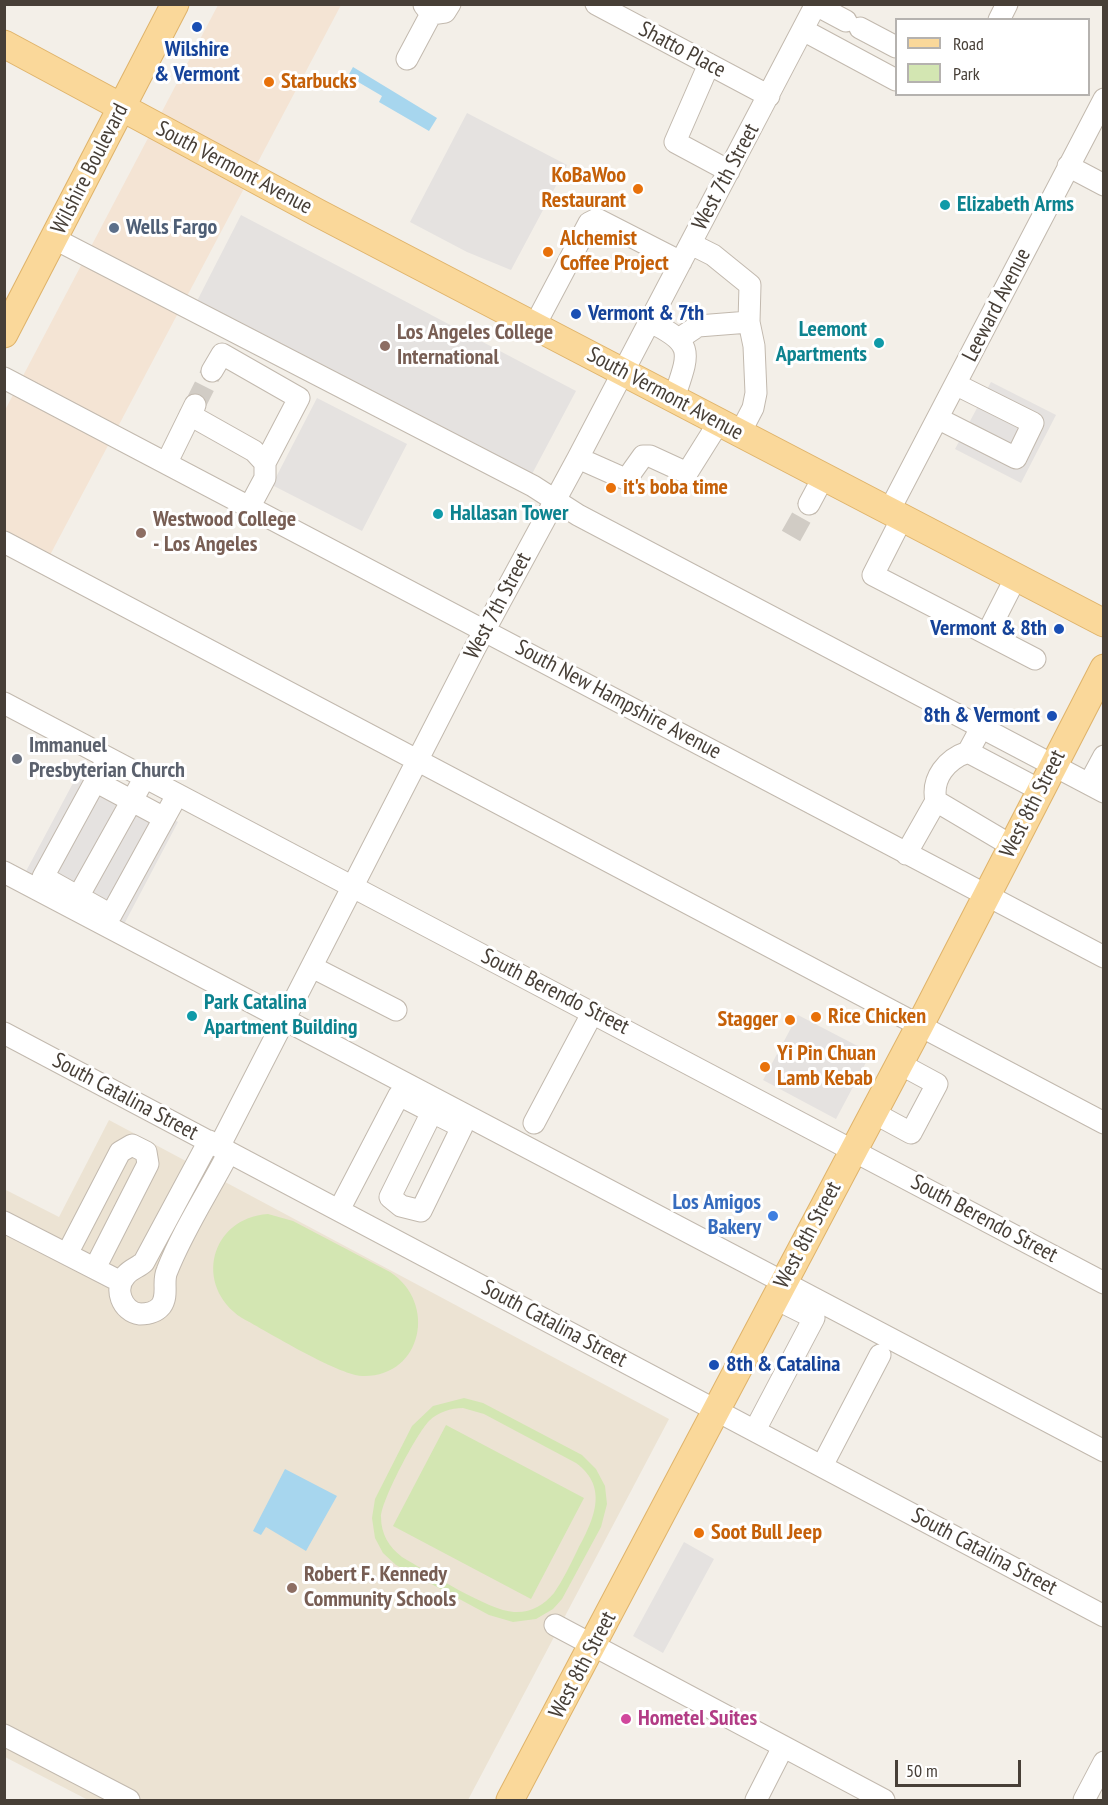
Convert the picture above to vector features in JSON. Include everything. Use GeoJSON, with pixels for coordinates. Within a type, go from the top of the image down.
{"type":"FeatureCollection","features":[{"type":"Feature","properties":{"kind":"main road","name":"Wilshire Boulevard"},"geometry":{"type":"LineString","coordinates":[[4,334],[175,4]]}},
{"type":"Feature","properties":{"kind":"main road","name":"South Vermont Avenue"},"geometry":{"type":"LineString","coordinates":[[4,44],[121,108],[1104,623]]}},
{"type":"Feature","properties":{"kind":"main road","name":"West 8th Street"},"geometry":{"type":"LineString","coordinates":[[510,1800],[900,1064],[1052,765],[1104,668]]}},
{"type":"Feature","properties":{"kind":"street","name":"Shatto Place"},"geometry":{"type":"LineString","coordinates":[[596,4],[769,96]]}},
{"type":"Feature","properties":{"kind":"street"},"geometry":{"type":"LineString","coordinates":[[1000,18],[1007,4]]}},
{"type":"Feature","properties":{"kind":"street"},"geometry":{"type":"LineString","coordinates":[[816,5],[895,46]]}},
{"type":"Feature","properties":{"kind":"street","name":"West 7th Street"},"geometry":{"type":"LineString","coordinates":[[219,1147],[418,760],[816,5]]}},
{"type":"Feature","properties":{"kind":"street"},"geometry":{"type":"LineString","coordinates":[[407,59],[435,8]]}},
{"type":"Feature","properties":{"kind":"street"},"geometry":{"type":"LineString","coordinates":[[803,30],[895,79]]}},
{"type":"Feature","properties":{"kind":"street"},"geometry":{"type":"LineString","coordinates":[[709,64],[675,142],[729,171]]}},
{"type":"Feature","properties":{"kind":"street","name":"Leeward Avenue"},"geometry":{"type":"LineString","coordinates":[[987,634],[873,575],[896,514],[939,419],[1104,99]]}},
{"type":"Feature","properties":{"kind":"street"},"geometry":{"type":"LineString","coordinates":[[1068,166],[1104,185]]}},
{"type":"Feature","properties":{"kind":"street"},"geometry":{"type":"LineString","coordinates":[[535,325],[590,223],[597,219],[686,253],[713,255],[750,285],[749,322],[754,346],[756,393],[753,408],[729,427],[687,473],[650,456],[644,456],[628,477],[623,478],[578,458]]}},
{"type":"Feature","properties":{"kind":"street"},"geometry":{"type":"LineString","coordinates":[[55,239],[533,486],[555,501],[1096,788],[1104,756]]}},
{"type":"Feature","properties":{"kind":"street"},"geometry":{"type":"LineString","coordinates":[[650,322],[680,338],[686,361],[674,398]]}},
{"type":"Feature","properties":{"kind":"street"},"geometry":{"type":"LineString","coordinates":[[680,338],[698,326],[749,322]]}},
{"type":"Feature","properties":{"kind":"street"},"geometry":{"type":"LineString","coordinates":[[212,371],[222,354],[299,398],[265,463],[265,478],[250,506]]}},
{"type":"Feature","properties":{"kind":"street","name":"South New Hampshire Avenue"},"geometry":{"type":"LineString","coordinates":[[4,378],[1104,957]]}},
{"type":"Feature","properties":{"kind":"street"},"geometry":{"type":"LineString","coordinates":[[939,419],[1016,458],[1033,423],[957,385]]}},
{"type":"Feature","properties":{"kind":"street"},"geometry":{"type":"LineString","coordinates":[[167,462],[193,410],[254,451],[265,463]]}},
{"type":"Feature","properties":{"kind":"street"},"geometry":{"type":"LineString","coordinates":[[808,504],[824,476]]}},
{"type":"Feature","properties":{"kind":"street"},"geometry":{"type":"LineString","coordinates":[[4,542],[1104,1123]]}},
{"type":"Feature","properties":{"kind":"street"},"geometry":{"type":"LineString","coordinates":[[1016,578],[987,634],[1035,659]]}},
{"type":"Feature","properties":{"kind":"street","name":"South Berendo Street"},"geometry":{"type":"LineString","coordinates":[[4,703],[352,889],[593,1012],[1104,1283]]}},
{"type":"Feature","properties":{"kind":"street"},"geometry":{"type":"LineString","coordinates":[[906,854],[936,801],[933,789],[943,769],[954,757],[968,752],[981,728]]}},
{"type":"Feature","properties":{"kind":"street"},"geometry":{"type":"LineString","coordinates":[[968,752],[1040,790]]}},
{"type":"Feature","properties":{"kind":"street"},"geometry":{"type":"LineString","coordinates":[[108,758],[43,878],[111,915],[177,795]]}},
{"type":"Feature","properties":{"kind":"street"},"geometry":{"type":"LineString","coordinates":[[78,897],[145,777]]}},
{"type":"Feature","properties":{"kind":"street"},"geometry":{"type":"LineString","coordinates":[[95,781],[164,818]]}},
{"type":"Feature","properties":{"kind":"street"},"geometry":{"type":"LineString","coordinates":[[936,801],[1012,846]]}},
{"type":"Feature","properties":{"kind":"street"},"geometry":{"type":"LineString","coordinates":[[4,872],[778,1291],[1104,1451]]}},
{"type":"Feature","properties":{"kind":"street"},"geometry":{"type":"LineString","coordinates":[[312,967],[396,1010]]}},
{"type":"Feature","properties":{"kind":"street"},"geometry":{"type":"LineString","coordinates":[[534,1123],[593,1012]]}},
{"type":"Feature","properties":{"kind":"street","name":"South Catalina Street"},"geometry":{"type":"LineString","coordinates":[[4,1034],[1104,1616]]}},
{"type":"Feature","properties":{"kind":"street"},"geometry":{"type":"LineString","coordinates":[[874,1113],[911,1132],[937,1084],[900,1064]]}},
{"type":"Feature","properties":{"kind":"street"},"geometry":{"type":"LineString","coordinates":[[339,1210],[399,1095],[432,1112],[462,1128],[421,1211],[401,1206],[390,1197],[432,1112]]}},
{"type":"Feature","properties":{"kind":"street"},"geometry":{"type":"LineString","coordinates":[[67,1254],[120,1152],[132,1145],[146,1152],[148,1164],[95,1268]]}},
{"type":"Feature","properties":{"kind":"street"},"geometry":{"type":"LineString","coordinates":[[219,1147],[168,1269],[166,1292],[160,1306],[148,1313],[133,1312],[120,1296],[122,1282],[126,1275],[144,1262],[219,1147]]}},
{"type":"Feature","properties":{"kind":"street"},"geometry":{"type":"LineString","coordinates":[[386,1235],[401,1206]]}},
{"type":"Feature","properties":{"kind":"street"},"geometry":{"type":"LineString","coordinates":[[4,1222],[122,1282]]}},
{"type":"Feature","properties":{"kind":"street"},"geometry":{"type":"LineString","coordinates":[[755,1430],[814,1318],[778,1291]]}},
{"type":"Feature","properties":{"kind":"street"},"geometry":{"type":"LineString","coordinates":[[822,1466],[880,1355]]}},
{"type":"Feature","properties":{"kind":"street"},"geometry":{"type":"LineString","coordinates":[[555,1625],[884,1800]]}},
{"type":"Feature","properties":{"kind":"street"},"geometry":{"type":"LineString","coordinates":[[4,1735],[129,1800]]}},
{"type":"Feature","properties":{"kind":"street"},"geometry":{"type":"LineString","coordinates":[[756,1800],[783,1747]]}},
{"type":"Feature","properties":{"kind":"street"},"geometry":{"type":"LineString","coordinates":[[1084,1800],[1104,1762]]}},
{"type":"Feature","properties":{"kind":"shaded area"},"geometry":{"type":"Polygon","coordinates":[[[218,5],[341,5],[49,557],[5,533],[4,412],[218,5]]]}},
{"type":"Feature","properties":{"kind":"shaded area"},"geometry":{"type":"Polygon","coordinates":[[[467,113],[567,165],[511,270],[467,252],[410,222],[467,113]]]}},
{"type":"Feature","properties":{"kind":"shaded area","name":"Los Angeles College International"},"geometry":{"type":"Polygon","coordinates":[[[241,215],[576,391],[532,474],[197,301],[241,215]]]}},
{"type":"Feature","properties":{"kind":"shaded area"},"geometry":{"type":"Polygon","coordinates":[[[991,382],[1056,415],[1021,483],[955,449],[991,382]]]}},
{"type":"Feature","properties":{"kind":"shaded area"},"geometry":{"type":"Polygon","coordinates":[[[317,398],[407,444],[362,531],[272,485],[317,398]]]}},
{"type":"Feature","properties":{"kind":"shaded area"},"geometry":{"type":"Polygon","coordinates":[[[80,770],[178,822],[122,928],[24,875],[80,770]]]}},
{"type":"Feature","properties":{"kind":"shaded area"},"geometry":{"type":"Polygon","coordinates":[[[798,1015],[871,1053],[836,1119],[763,1080],[798,1015]]]}},
{"type":"Feature","properties":{"kind":"shaded area","name":"Robert F. Kennedy Community Schools"},"geometry":{"type":"Polygon","coordinates":[[[109,1120],[669,1419],[468,1800],[88,1800],[5,1757],[4,1189],[59,1217],[109,1120]]]}},
{"type":"Feature","properties":{"kind":"shaded area"},"geometry":{"type":"Polygon","coordinates":[[[684,1542],[714,1559],[663,1653],[633,1636],[684,1542]]]}},
{"type":"Feature","properties":{"kind":"green space"},"geometry":{"type":"Polygon","coordinates":[[[268,1214],[293,1221],[390,1272],[405,1285],[414,1302],[418,1319],[416,1336],[410,1352],[398,1365],[382,1373],[362,1376],[350,1374],[319,1360],[242,1318],[227,1305],[217,1289],[213,1272],[215,1255],[221,1240],[233,1227],[248,1218],[268,1214]]]}},
{"type":"Feature","properties":{"kind":"green space"},"geometry":{"type":"Polygon","coordinates":[[[464,1398],[483,1403],[582,1455],[596,1469],[605,1486],[607,1504],[601,1527],[562,1599],[553,1609],[536,1619],[513,1622],[489,1615],[396,1565],[383,1553],[375,1538],[372,1518],[375,1499],[412,1426],[433,1406],[464,1398]],[[463,1408],[454,1409],[441,1413],[429,1421],[393,1483],[381,1517],[382,1529],[397,1553],[441,1580],[489,1605],[514,1612],[526,1611],[546,1601],[560,1583],[593,1517],[595,1494],[593,1483],[576,1463],[484,1414],[463,1408]]]}},
{"type":"Feature","properties":{"kind":"green space"},"geometry":{"type":"Polygon","coordinates":[[[446,1425],[584,1498],[531,1599],[393,1526],[446,1425]]]}},
{"type":"Feature","properties":{"kind":"water"},"geometry":{"type":"Polygon","coordinates":[[[353,67],[437,118],[429,131],[379,102],[382,96],[348,76],[353,67]]]}},
{"type":"Feature","properties":{"kind":"water"},"geometry":{"type":"Polygon","coordinates":[[[285,1469],[337,1496],[306,1551],[266,1527],[261,1535],[253,1531],[285,1469]]]}},
{"type":"Feature","properties":{"kind":"tunnel"},"geometry":{"type":"LineString","coordinates":[[195,405],[212,371]]}},
{"type":"Feature","properties":{"kind":"tunnel"},"geometry":{"type":"LineString","coordinates":[[791,536],[809,504]]}},
{"type":"Feature","properties":{"kind":"place","name":"Wilshire & Vermont"},"geometry":{"type":"Point","coordinates":[197,27]}},
{"type":"Feature","properties":{"kind":"place","name":"Starbucks"},"geometry":{"type":"Point","coordinates":[269,82]}},
{"type":"Feature","properties":{"kind":"place","name":"KoBaWoo Restaurant"},"geometry":{"type":"Point","coordinates":[638,189]}},
{"type":"Feature","properties":{"kind":"place","name":"Elizabeth Arms"},"geometry":{"type":"Point","coordinates":[945,205]}},
{"type":"Feature","properties":{"kind":"place","name":"Wells Fargo"},"geometry":{"type":"Point","coordinates":[114,228]}},
{"type":"Feature","properties":{"kind":"place","name":"Alchemist Coffee Project"},"geometry":{"type":"Point","coordinates":[548,252]}},
{"type":"Feature","properties":{"kind":"place","name":"Vermont & 7th"},"geometry":{"type":"Point","coordinates":[576,314]}},
{"type":"Feature","properties":{"kind":"place","name":"Leemont Apartments"},"geometry":{"type":"Point","coordinates":[879,343]}},
{"type":"Feature","properties":{"kind":"place","name":"Los Angeles College International"},"geometry":{"type":"Point","coordinates":[385,346]}},
{"type":"Feature","properties":{"kind":"place","name":"it's boba time"},"geometry":{"type":"Point","coordinates":[611,488]}},
{"type":"Feature","properties":{"kind":"place","name":"Hallasan Tower"},"geometry":{"type":"Point","coordinates":[438,514]}},
{"type":"Feature","properties":{"kind":"place","name":"Westwood College - Los Angeles"},"geometry":{"type":"Point","coordinates":[141,533]}},
{"type":"Feature","properties":{"kind":"place","name":"Vermont & 8th"},"geometry":{"type":"Point","coordinates":[1059,629]}},
{"type":"Feature","properties":{"kind":"place","name":"8th & Vermont"},"geometry":{"type":"Point","coordinates":[1052,716]}},
{"type":"Feature","properties":{"kind":"place","name":"Immanuel Presbyterian Church"},"geometry":{"type":"Point","coordinates":[17,759]}},
{"type":"Feature","properties":{"kind":"place","name":"Park Catalina Apartment Building"},"geometry":{"type":"Point","coordinates":[192,1016]}},
{"type":"Feature","properties":{"kind":"place","name":"Rice Chicken"},"geometry":{"type":"Point","coordinates":[816,1017]}},
{"type":"Feature","properties":{"kind":"place","name":"Stagger"},"geometry":{"type":"Point","coordinates":[790,1020]}},
{"type":"Feature","properties":{"kind":"place","name":"Yi Pin Chuan Lamb Kebab"},"geometry":{"type":"Point","coordinates":[765,1067]}},
{"type":"Feature","properties":{"kind":"place","name":"Los Amigos Bakery"},"geometry":{"type":"Point","coordinates":[773,1216]}},
{"type":"Feature","properties":{"kind":"place","name":"8th & Catalina"},"geometry":{"type":"Point","coordinates":[714,1365]}},
{"type":"Feature","properties":{"kind":"place","name":"Soot Bull Jeep"},"geometry":{"type":"Point","coordinates":[699,1533]}},
{"type":"Feature","properties":{"kind":"place","name":"Robert F. Kennedy Community Schools"},"geometry":{"type":"Point","coordinates":[292,1588]}},
{"type":"Feature","properties":{"kind":"place","name":"Hometel Suites"},"geometry":{"type":"Point","coordinates":[626,1719]}}]}
